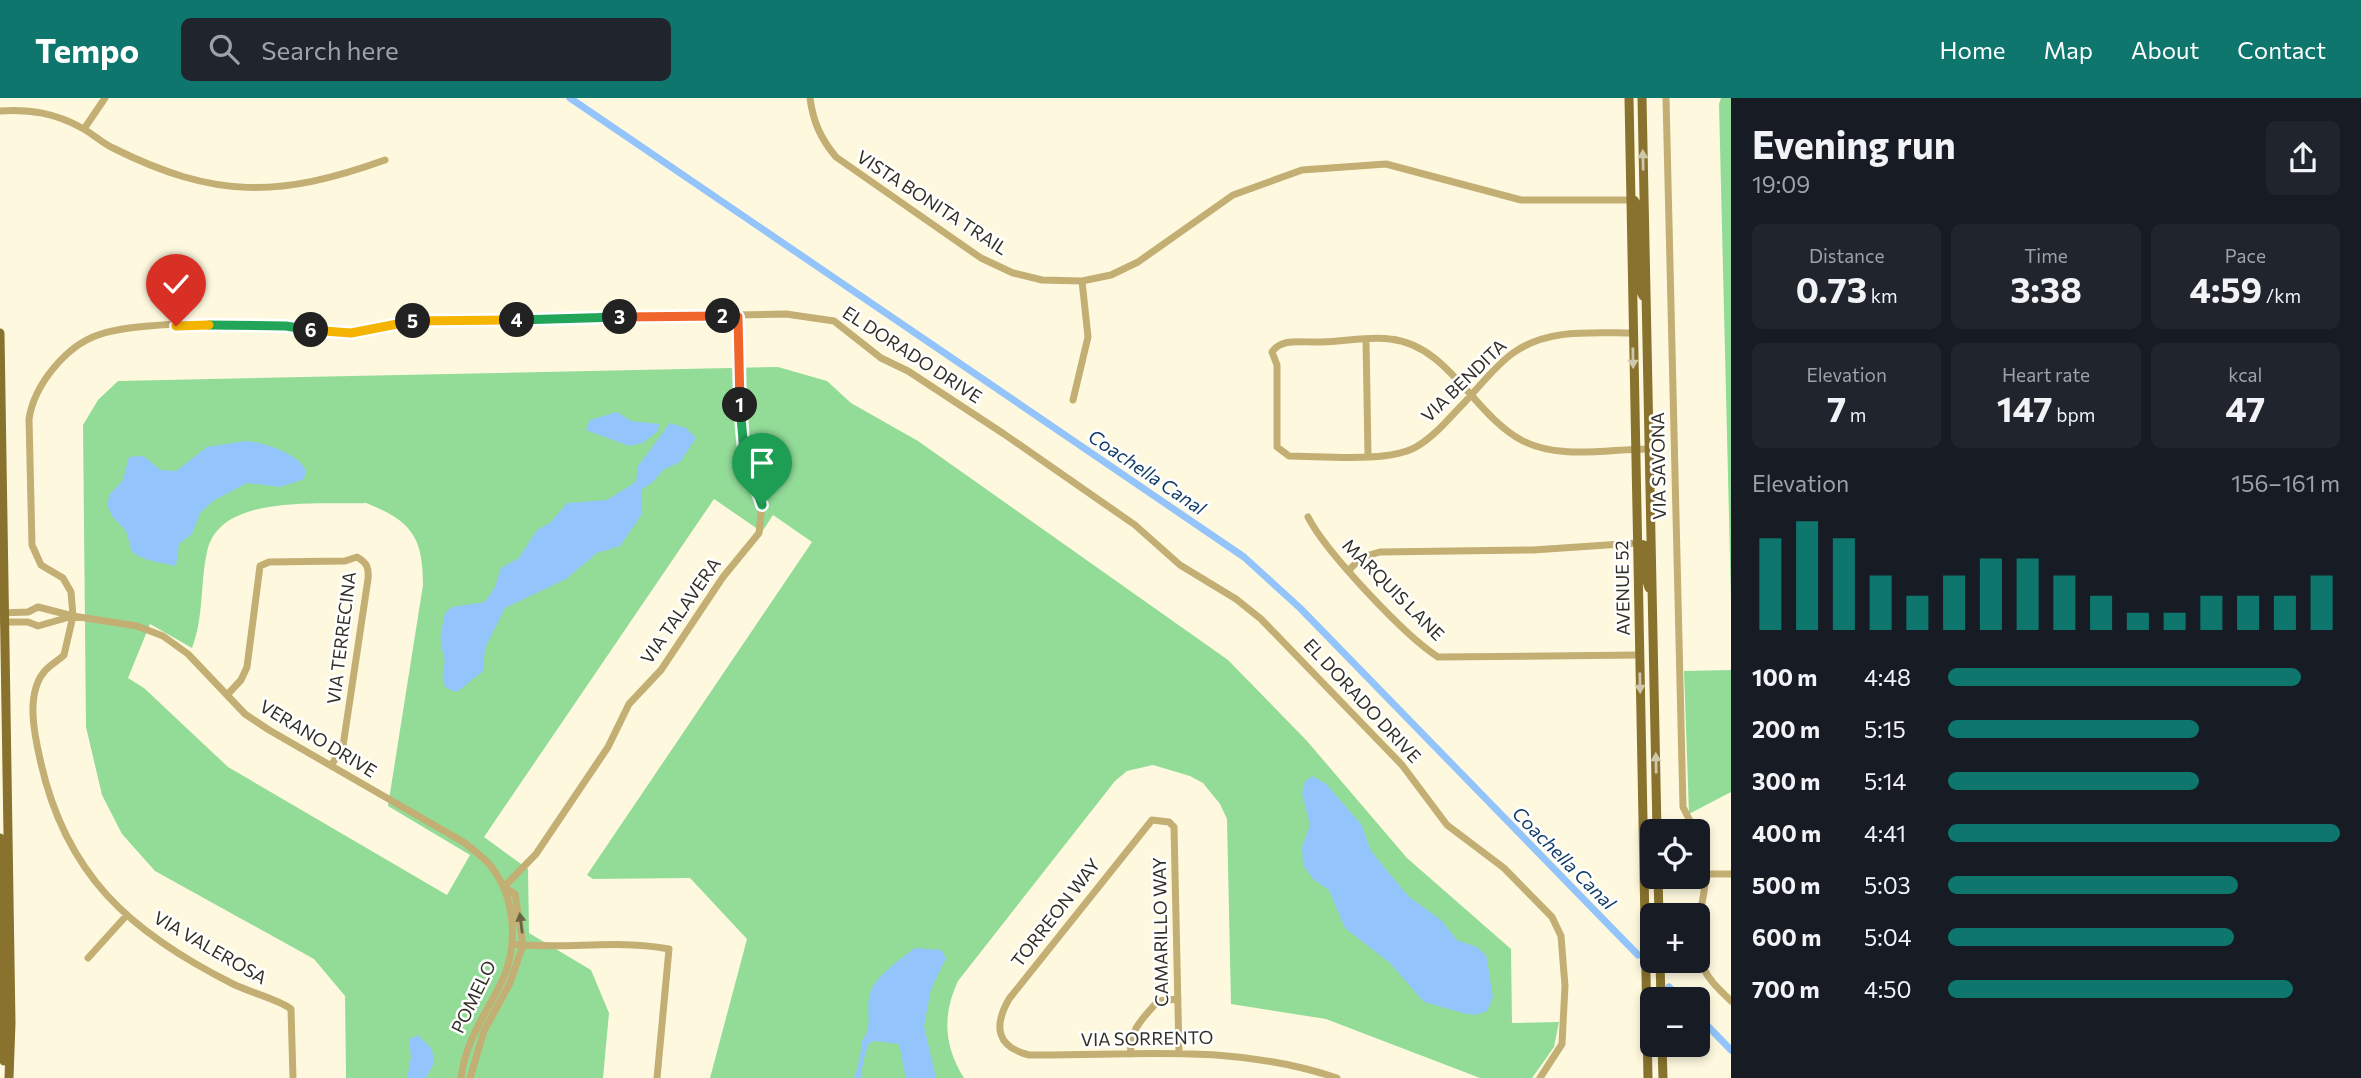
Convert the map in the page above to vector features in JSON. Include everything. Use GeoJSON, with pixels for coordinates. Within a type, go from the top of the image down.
{"type":"FeatureCollection","features":[{"type":"Feature","properties":{"kind":"main road","name":"AVENUE 52"},"geometry":{"type":"LineString","coordinates":[[1629,98],[1643,819]]}},
{"type":"Feature","properties":{"kind":"main road","name":"AVENUE 52"},"geometry":{"type":"LineString","coordinates":[[1642,98],[1656,819]]}},
{"type":"Feature","properties":{"kind":"main road"},"geometry":{"type":"LineString","coordinates":[[1631,200],[1637,205],[1639,287],[1646,308]]}},
{"type":"Feature","properties":{"kind":"main road"},"geometry":{"type":"LineString","coordinates":[[0,333],[2,617],[11,1023],[7,1078]]}},
{"type":"Feature","properties":{"kind":"main road"},"geometry":{"type":"LineString","coordinates":[[1637,543],[1644,545],[1645,575],[1652,596]]}},
{"type":"Feature","properties":{"kind":"main road"},"geometry":{"type":"LineString","coordinates":[[1642,790],[1649,791],[1654,819]]}},
{"type":"Feature","properties":{"kind":"main road"},"geometry":{"type":"LineString","coordinates":[[0,838],[7,1078]]}},
{"type":"Feature","properties":{"kind":"main road","name":"AVENUE 52"},"geometry":{"type":"LineString","coordinates":[[1645,889],[1647,987]]}},
{"type":"Feature","properties":{"kind":"main road","name":"AVENUE 52"},"geometry":{"type":"LineString","coordinates":[[1648,1057],[1648,1078]]}},
{"type":"Feature","properties":{"kind":"main road"},"geometry":{"type":"LineString","coordinates":[[1654,1057],[1654,1078]]}},
{"type":"Feature","properties":{"kind":"main road"},"geometry":{"type":"LineString","coordinates":[[1662,1057],[1663,1078]]}},
{"type":"Feature","properties":{"kind":"street"},"geometry":{"type":"LineString","coordinates":[[85,129],[106,98]]}},
{"type":"Feature","properties":{"kind":"street","name":"VISTA BONITA TRAIL"},"geometry":{"type":"LineString","coordinates":[[810,98],[813,119],[822,140],[836,157],[981,258],[1013,273],[1042,280],[1082,281],[1111,275],[1138,262],[1233,195],[1302,170],[1386,164],[1521,200],[1631,200]]}},
{"type":"Feature","properties":{"kind":"street","name":"VIA SAVONA"},"geometry":{"type":"LineString","coordinates":[[1666,98],[1683,807],[1689,819]]}},
{"type":"Feature","properties":{"kind":"street"},"geometry":{"type":"LineString","coordinates":[[0,111],[46,112],[85,129],[106,145],[158,170],[210,185],[286,188],[336,178],[385,160]]}},
{"type":"Feature","properties":{"kind":"street"},"geometry":{"type":"LineString","coordinates":[[1073,400],[1088,337],[1082,281]]}},
{"type":"Feature","properties":{"kind":"street","name":"EL DORADO DRIVE"},"geometry":{"type":"LineString","coordinates":[[73,619],[71,592],[63,578],[41,565],[32,545],[29,419],[34,397],[53,371],[73,350],[95,336],[116,329],[215,325],[286,326],[351,333],[407,321],[738,317],[786,314],[834,321],[881,358],[908,371],[1124,517],[1180,565],[1236,599],[1261,619],[1402,765],[1447,825],[1504,868],[1552,916],[1561,936],[1562,1044],[1543,1075]]}},
{"type":"Feature","properties":{"kind":"street","name":"VIA TALAVERA"},"geometry":{"type":"LineString","coordinates":[[504,887],[536,854],[608,747],[629,704],[661,670],[723,577],[759,533],[762,505],[744,452],[741,431],[738,317]]}},
{"type":"Feature","properties":{"kind":"street","name":"VIA BENDITA"},"geometry":{"type":"LineString","coordinates":[[1366,338],[1279,343],[1272,352],[1277,365],[1279,451],[1289,456],[1396,454],[1416,447],[1511,355],[1530,342],[1570,334],[1633,333]]}},
{"type":"Feature","properties":{"kind":"street"},"geometry":{"type":"LineString","coordinates":[[1368,455],[1366,338],[1391,339],[1418,348],[1434,358],[1510,432],[1550,450],[1649,449]]}},
{"type":"Feature","properties":{"kind":"street","name":"MARQUIS LANE"},"geometry":{"type":"LineString","coordinates":[[1308,517],[1324,544],[1405,628],[1438,657],[1640,655]]}},
{"type":"Feature","properties":{"kind":"street"},"geometry":{"type":"LineString","coordinates":[[1349,570],[1362,556],[1380,552],[1533,550],[1637,543]]}},
{"type":"Feature","properties":{"kind":"street","name":"VIA TERRECINA"},"geometry":{"type":"LineString","coordinates":[[228,694],[241,680],[247,667],[260,566],[269,562],[345,561],[357,557],[369,568],[368,579],[343,746],[331,766]]}},
{"type":"Feature","properties":{"kind":"street","name":"VERANO DRIVE"},"geometry":{"type":"LineString","coordinates":[[2,617],[28,612],[38,607],[73,619],[137,626],[163,636],[188,654],[253,719],[465,843],[489,863],[504,887]]}},
{"type":"Feature","properties":{"kind":"street","name":"VERANO DRIVE"},"geometry":{"type":"LineString","coordinates":[[2,617],[38,626],[73,619]]}},
{"type":"Feature","properties":{"kind":"street","name":"VIA VALEROSA"},"geometry":{"type":"LineString","coordinates":[[73,619],[64,655],[46,668],[33,697],[37,748],[58,825],[99,888],[126,916],[162,942],[232,983],[291,1009],[293,1078]]}},
{"type":"Feature","properties":{"kind":"street","name":"TORREON WAY"},"geometry":{"type":"LineString","coordinates":[[1002,1040],[999,1016],[1009,999],[1144,826],[1152,820],[1160,820]]}},
{"type":"Feature","properties":{"kind":"street","name":"CAMARILLO WAY"},"geometry":{"type":"LineString","coordinates":[[1160,820],[1174,827],[1179,1053]]}},
{"type":"Feature","properties":{"kind":"street"},"geometry":{"type":"LineString","coordinates":[[1710,874],[1731,874]]}},
{"type":"Feature","properties":{"kind":"street","name":"POMELO"},"geometry":{"type":"LineString","coordinates":[[461,1078],[467,1049],[502,982],[512,944],[512,925],[504,887]]}},
{"type":"Feature","properties":{"kind":"street","name":"POMELO"},"geometry":{"type":"LineString","coordinates":[[470,1078],[484,1031],[509,984],[523,945],[515,894],[504,887]]}},
{"type":"Feature","properties":{"kind":"street"},"geometry":{"type":"LineString","coordinates":[[1700,889],[1698,951],[1703,968],[1731,1001]]}},
{"type":"Feature","properties":{"kind":"street"},"geometry":{"type":"LineString","coordinates":[[88,958],[126,916]]}},
{"type":"Feature","properties":{"kind":"street"},"geometry":{"type":"LineString","coordinates":[[512,944],[537,947],[624,943],[669,949],[657,1078]]}},
{"type":"Feature","properties":{"kind":"street"},"geometry":{"type":"LineString","coordinates":[[1131,1054],[1131,1036],[1140,1021],[1158,1001],[1178,999]]}},
{"type":"Feature","properties":{"kind":"street","name":"VIA SORRENTO"},"geometry":{"type":"LineString","coordinates":[[1002,1040],[1011,1050],[1029,1055],[1216,1053],[1257,1059],[1337,1078]]}},
{"type":"Feature","properties":{"kind":"street"},"geometry":{"type":"LineString","coordinates":[[1543,1075],[1553,1078]]}},
{"type":"Feature","properties":{"kind":"green space"},"geometry":{"type":"Polygon","coordinates":[[[1721,98],[1731,98],[1731,600],[1719,104],[1721,98]]]}},
{"type":"Feature","properties":{"kind":"green space"},"geometry":{"type":"Polygon","coordinates":[[[778,367],[827,381],[851,403],[918,441],[1228,660],[1307,741],[1407,858],[1511,949],[1512,1023],[1559,1022],[1554,1047],[1532,1078],[1480,1078],[1326,1019],[1231,1004],[1227,819],[1220,804],[1203,783],[1190,776],[1153,765],[1127,771],[1115,781],[958,981],[949,1006],[948,1030],[952,1054],[964,1078],[710,1078],[747,939],[690,878],[593,879],[587,875],[812,542],[773,515],[762,532],[714,499],[484,837],[528,869],[529,933],[591,970],[609,1013],[603,1078],[346,1078],[345,996],[314,959],[155,871],[122,834],[102,795],[86,727],[83,425],[98,400],[118,381],[778,367]],[[366,503],[299,504],[250,511],[230,520],[215,533],[207,552],[198,624],[192,648],[150,624],[128,678],[144,688],[228,767],[447,895],[470,855],[388,806],[423,585],[417,542],[404,524],[366,503]]]}},
{"type":"Feature","properties":{"kind":"green space"},"geometry":{"type":"Polygon","coordinates":[[[1731,670],[1731,792],[1689,814],[1684,671],[1731,670]]]}},
{"type":"Feature","properties":{"kind":"water"},"geometry":{"type":"Polygon","coordinates":[[[617,412],[631,421],[659,424],[658,431],[643,443],[629,446],[586,430],[590,420],[617,412]]]}},
{"type":"Feature","properties":{"kind":"water"},"geometry":{"type":"Polygon","coordinates":[[[670,423],[686,428],[696,438],[680,462],[663,470],[653,482],[642,489],[642,514],[620,546],[597,553],[566,579],[505,608],[485,648],[483,671],[457,692],[446,688],[441,639],[445,613],[452,607],[485,602],[495,587],[501,568],[519,558],[537,530],[550,523],[567,503],[607,500],[636,482],[638,466],[670,423]]]}},
{"type":"Feature","properties":{"kind":"water"},"geometry":{"type":"Polygon","coordinates":[[[245,441],[271,446],[289,454],[306,471],[304,479],[280,487],[247,483],[213,501],[200,513],[192,534],[179,544],[176,566],[148,560],[132,552],[126,531],[112,516],[107,504],[110,494],[123,480],[129,457],[143,456],[161,470],[176,471],[207,447],[245,441]]]}},
{"type":"Feature","properties":{"kind":"water"},"geometry":{"type":"Polygon","coordinates":[[[1312,776],[1326,784],[1361,824],[1371,851],[1408,896],[1441,920],[1457,940],[1477,947],[1486,955],[1493,997],[1487,1011],[1476,1015],[1424,1002],[1390,963],[1345,928],[1329,890],[1313,879],[1303,865],[1302,847],[1310,825],[1302,793],[1305,782],[1312,776]]]}},
{"type":"Feature","properties":{"kind":"water"},"geometry":{"type":"Polygon","coordinates":[[[915,948],[941,950],[946,958],[931,989],[924,1026],[936,1078],[906,1078],[899,1044],[875,1041],[869,1043],[861,1078],[854,1078],[862,1041],[868,1029],[869,1000],[873,988],[889,968],[915,948]]]}},
{"type":"Feature","properties":{"kind":"water"},"geometry":{"type":"Polygon","coordinates":[[[418,1035],[432,1049],[434,1063],[426,1078],[407,1078],[411,1057],[409,1039],[418,1035]]]}},
{"type":"Feature","properties":{"kind":"waterway","name":"Coachella Canal"},"geometry":{"type":"LineString","coordinates":[[570,98],[1244,557],[1300,608],[1638,955]]}},
{"type":"Feature","properties":{"kind":"waterway","name":"Coachella Canal"},"geometry":{"type":"LineString","coordinates":[[1710,1028],[1731,1050]]}},
{"type":"Feature","properties":{"kind":"route"},"geometry":{"type":"LineString","coordinates":[[176,326],[241,324],[351,333],[407,321],[738,317],[741,438],[762,505]]}}]}
